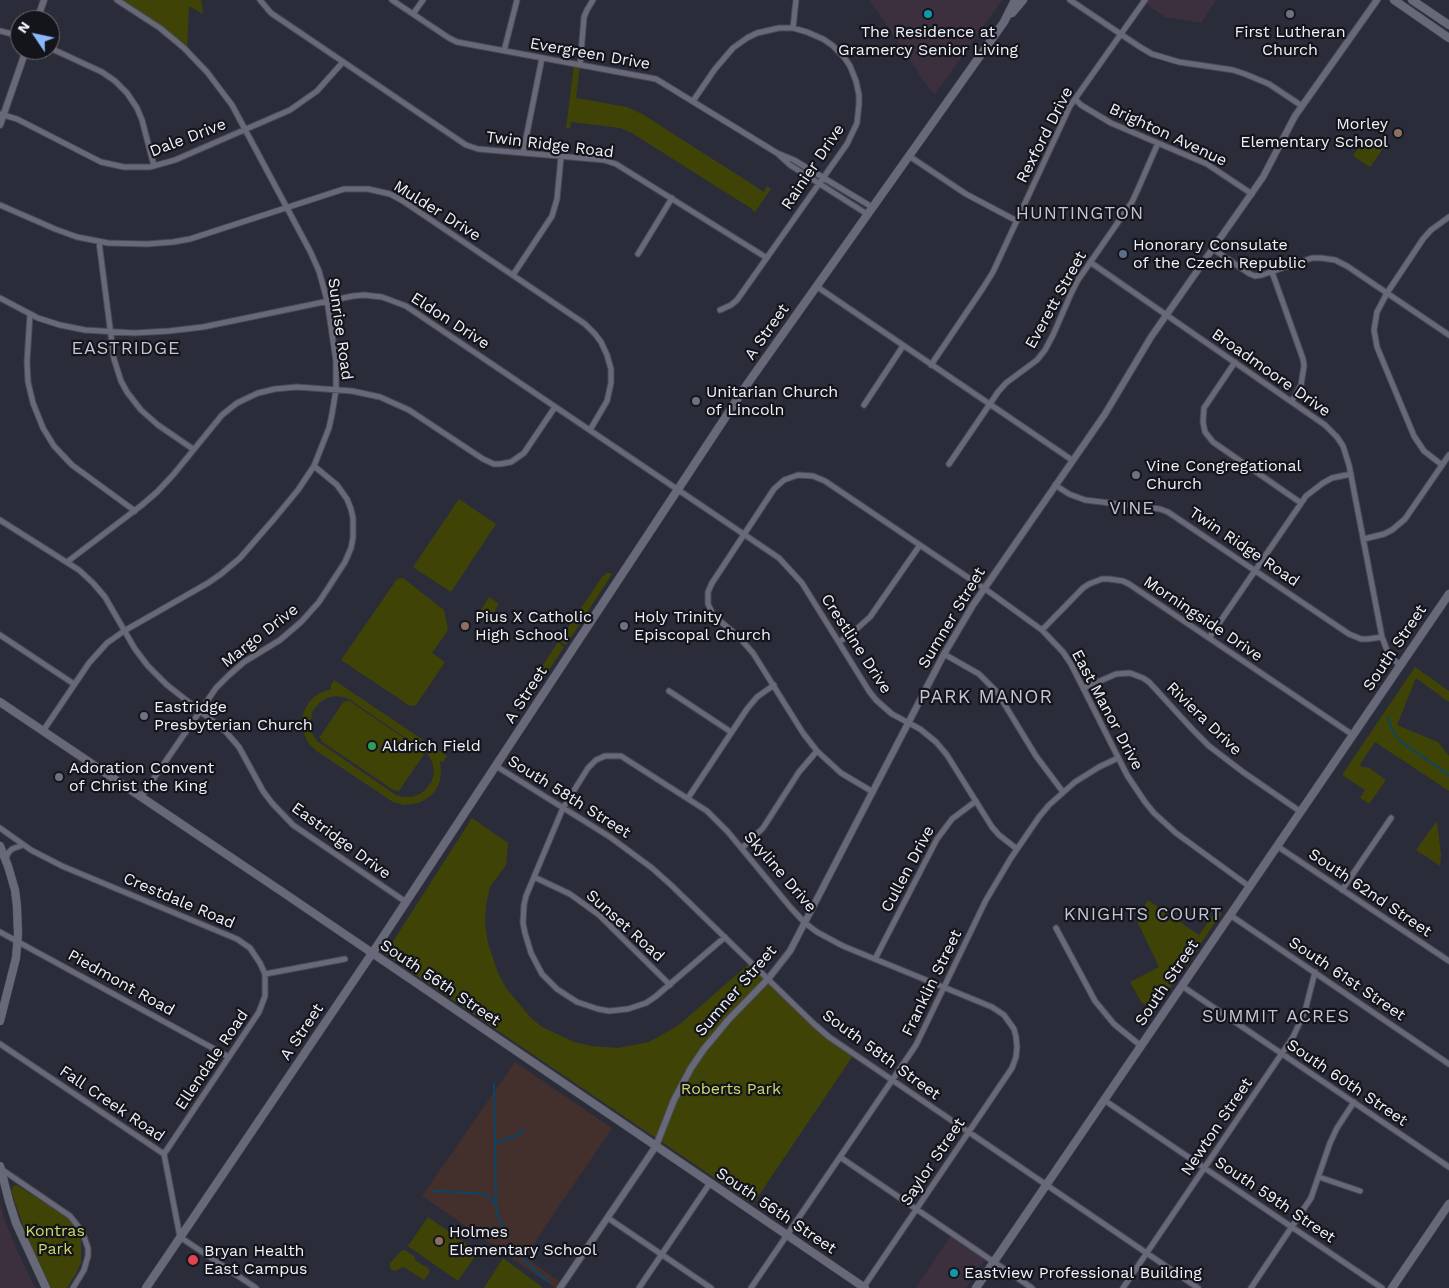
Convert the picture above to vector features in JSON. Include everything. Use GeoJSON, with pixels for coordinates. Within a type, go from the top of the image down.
{"type":"FeatureCollection","features":[{"type":"Feature","properties":{"kind":"main road","name":"A Street"},"geometry":{"type":"LineString","coordinates":[[1004,22],[1016,0]]}},
{"type":"Feature","properties":{"kind":"main road","name":"A Street"},"geometry":{"type":"LineString","coordinates":[[146,1288],[372,954],[748,383],[1004,22],[1023,0]]}},
{"type":"Feature","properties":{"kind":"main road"},"geometry":{"type":"LineString","coordinates":[[1394,0],[1449,38]]}},
{"type":"Feature","properties":{"kind":"main road"},"geometry":{"type":"LineString","coordinates":[[1412,0],[1449,25]]}},
{"type":"Feature","properties":{"kind":"main road","name":"South Street"},"geometry":{"type":"LineString","coordinates":[[976,1288],[1449,594]]}},
{"type":"Feature","properties":{"kind":"main road","name":"South 56th Street"},"geometry":{"type":"LineString","coordinates":[[0,702],[864,1288]]}},
{"type":"Feature","properties":{"kind":"main road"},"geometry":{"type":"LineString","coordinates":[[0,846],[6,860],[16,898],[18,923],[16,958],[0,1021]]}},
{"type":"Feature","properties":{"kind":"main road"},"geometry":{"type":"LineString","coordinates":[[0,1168],[16,1223],[46,1288]]}},
{"type":"Feature","properties":{"kind":"main road"},"geometry":{"type":"LineString","coordinates":[[1392,1288],[1449,1204]]}},
{"type":"Feature","properties":{"kind":"street","name":"Sunrise Road"},"geometry":{"type":"LineString","coordinates":[[43,731],[74,684],[96,654],[107,643],[124,631],[208,583],[228,569],[245,552],[293,496],[314,466],[330,421],[336,390],[336,361],[322,278],[287,207],[245,130],[226,97],[194,57],[160,28],[117,0]]}},
{"type":"Feature","properties":{"kind":"street","name":"Twin Ridge Road"},"geometry":{"type":"LineString","coordinates":[[260,0],[271,13],[466,145],[478,149],[604,160],[616,164],[767,258]]}},
{"type":"Feature","properties":{"kind":"street","name":"Evergreen Drive"},"geometry":{"type":"LineString","coordinates":[[392,0],[452,40],[653,77],[777,153],[794,160],[823,177],[869,211]]}},
{"type":"Feature","properties":{"kind":"street"},"geometry":{"type":"LineString","coordinates":[[413,14],[423,0]]}},
{"type":"Feature","properties":{"kind":"street"},"geometry":{"type":"LineString","coordinates":[[504,51],[517,0]]}},
{"type":"Feature","properties":{"kind":"street"},"geometry":{"type":"LineString","coordinates":[[580,65],[584,17],[593,0]]}},
{"type":"Feature","properties":{"kind":"street"},"geometry":{"type":"LineString","coordinates":[[693,102],[724,58],[740,42],[765,30],[793,28],[796,0]]}},
{"type":"Feature","properties":{"kind":"street"},"geometry":{"type":"LineString","coordinates":[[1070,0],[1146,51],[1165,58],[1233,70],[1256,78],[1302,106]]}},
{"type":"Feature","properties":{"kind":"street","name":"Rexford Drive"},"geometry":{"type":"LineString","coordinates":[[931,365],[983,288],[1017,221],[1074,99],[1145,0]]}},
{"type":"Feature","properties":{"kind":"street","name":"Sumner Street"},"geometry":{"type":"LineString","coordinates":[[560,1288],[656,1146],[674,1100],[692,1068],[718,1032],[768,979],[790,951],[944,654],[984,589],[1105,414],[1135,363],[1167,315],[1252,194],[1268,169],[1287,129],[1376,0]]}},
{"type":"Feature","properties":{"kind":"street","name":"Rainier Drive"},"geometry":{"type":"LineString","coordinates":[[720,310],[737,300],[767,258],[847,144],[854,132],[859,113],[858,88],[850,66],[836,49],[823,39],[811,33],[793,28]]}},
{"type":"Feature","properties":{"kind":"street"},"geometry":{"type":"LineString","coordinates":[[60,53],[102,72],[127,93],[142,120],[154,166]]}},
{"type":"Feature","properties":{"kind":"street"},"geometry":{"type":"LineString","coordinates":[[522,153],[542,58]]}},
{"type":"Feature","properties":{"kind":"street"},"geometry":{"type":"LineString","coordinates":[[0,125],[2,114],[22,60]]}},
{"type":"Feature","properties":{"kind":"street","name":"Dale Drive"},"geometry":{"type":"LineString","coordinates":[[2,114],[17,119],[101,162],[124,167],[141,168],[170,162],[282,114],[304,101],[323,86],[343,62]]}},
{"type":"Feature","properties":{"kind":"street","name":"Brighton Avenue"},"geometry":{"type":"LineString","coordinates":[[1074,99],[1111,123],[1206,164],[1252,194]]}},
{"type":"Feature","properties":{"kind":"street","name":"Everett Street"},"geometry":{"type":"LineString","coordinates":[[949,464],[989,404],[1006,383],[1028,367],[1044,350],[1053,335],[1070,296],[1090,262],[1132,202],[1158,143]]}},
{"type":"Feature","properties":{"kind":"street","name":"Evergreen Drive"},"geometry":{"type":"LineString","coordinates":[[777,153],[787,164],[869,211]]}},
{"type":"Feature","properties":{"kind":"street"},"geometry":{"type":"LineString","coordinates":[[909,156],[966,194],[1017,221]]}},
{"type":"Feature","properties":{"kind":"street"},"geometry":{"type":"LineString","coordinates":[[513,275],[552,216],[557,199],[561,157]]}},
{"type":"Feature","properties":{"kind":"street","name":"Mulder Drive"},"geometry":{"type":"LineString","coordinates":[[0,205],[64,233],[99,242],[147,244],[182,240],[348,189],[368,189],[385,192],[403,201],[513,275],[585,324],[595,334],[604,346],[609,359],[611,369],[610,389],[604,407],[590,430]]}},
{"type":"Feature","properties":{"kind":"street"},"geometry":{"type":"LineString","coordinates":[[638,254],[672,198]]}},
{"type":"Feature","properties":{"kind":"street"},"geometry":{"type":"LineString","coordinates":[[1442,465],[1424,451],[1414,436],[1377,347],[1374,321],[1380,304],[1423,240],[1431,230],[1449,216]]}},
{"type":"Feature","properties":{"kind":"street"},"geometry":{"type":"LineString","coordinates":[[99,242],[117,370],[124,386],[133,401],[150,419],[193,449]]}},
{"type":"Feature","properties":{"kind":"street"},"geometry":{"type":"LineString","coordinates":[[1213,249],[1250,274],[1259,276],[1305,260],[1321,258],[1342,263],[1449,335]]}},
{"type":"Feature","properties":{"kind":"street","name":"Broadmoore Drive"},"geometry":{"type":"LineString","coordinates":[[1090,262],[1325,424],[1337,437],[1347,456],[1382,637],[1388,652],[1400,666]]}},
{"type":"Feature","properties":{"kind":"street"},"geometry":{"type":"LineString","coordinates":[[1272,272],[1304,366],[1301,385],[1292,402]]}},
{"type":"Feature","properties":{"kind":"street"},"geometry":{"type":"LineString","coordinates":[[816,286],[1072,460]]}},
{"type":"Feature","properties":{"kind":"street","name":"Eldon Drive"},"geometry":{"type":"LineString","coordinates":[[0,298],[30,314],[69,327],[111,332],[157,332],[192,328],[352,296],[382,297],[402,304],[678,490]]}},
{"type":"Feature","properties":{"kind":"street"},"geometry":{"type":"LineString","coordinates":[[30,314],[27,375],[32,403],[43,428],[54,446],[72,465],[135,511]]}},
{"type":"Feature","properties":{"kind":"street"},"geometry":{"type":"LineString","coordinates":[[864,405],[903,346]]}},
{"type":"Feature","properties":{"kind":"street"},"geometry":{"type":"LineString","coordinates":[[1235,362],[1204,408],[1202,422],[1205,432],[1213,442],[1301,503]]}},
{"type":"Feature","properties":{"kind":"street"},"geometry":{"type":"LineString","coordinates":[[67,562],[135,511],[166,483],[222,415],[236,403],[253,395],[288,387],[352,391],[372,395],[416,414],[480,458],[496,464],[509,463],[521,456],[555,407]]}},
{"type":"Feature","properties":{"kind":"street"},"geometry":{"type":"LineString","coordinates":[[1364,539],[1384,534],[1400,524],[1410,513],[1449,456]]}},
{"type":"Feature","properties":{"kind":"street","name":"Margo Drive"},"geometry":{"type":"LineString","coordinates":[[142,797],[216,688],[232,672],[285,636],[306,617],[347,558],[353,538],[351,510],[337,485],[314,466]]}},
{"type":"Feature","properties":{"kind":"street"},"geometry":{"type":"LineString","coordinates":[[1209,638],[1301,503],[1314,489],[1323,483],[1332,478],[1351,474]]}},
{"type":"Feature","properties":{"kind":"street","name":"East Manor Drive"},"geometry":{"type":"LineString","coordinates":[[774,686],[753,653],[738,636],[714,616],[708,604],[708,592],[774,489],[791,477],[813,476],[824,481],[920,545],[1042,630],[1063,652],[1075,670],[1135,789],[1154,813],[1176,833],[1250,887]]}},
{"type":"Feature","properties":{"kind":"street","name":"Twin Ridge Road"},"geometry":{"type":"LineString","coordinates":[[1055,485],[1069,494],[1085,500],[1160,509],[1168,512],[1349,634],[1361,639],[1382,637]]}},
{"type":"Feature","properties":{"kind":"street","name":"Crestline Drive"},"geometry":{"type":"LineString","coordinates":[[678,490],[779,558],[790,569],[811,597],[876,700],[892,714],[928,735],[943,750],[999,834],[1017,849]]}},
{"type":"Feature","properties":{"kind":"street","name":"Eastridge Drive"},"geometry":{"type":"LineString","coordinates":[[0,520],[84,574],[101,592],[139,656],[157,677],[220,726],[235,742],[263,791],[293,825],[406,902]]}},
{"type":"Feature","properties":{"kind":"street"},"geometry":{"type":"LineString","coordinates":[[839,642],[862,626],[870,617],[920,545]]}},
{"type":"Feature","properties":{"kind":"street","name":"Morningside Drive"},"geometry":{"type":"LineString","coordinates":[[1042,630],[1083,588],[1093,582],[1109,578],[1123,581],[1353,735]]}},
{"type":"Feature","properties":{"kind":"street"},"geometry":{"type":"LineString","coordinates":[[0,635],[74,684]]}},
{"type":"Feature","properties":{"kind":"street"},"geometry":{"type":"LineString","coordinates":[[944,654],[979,674],[997,692],[1036,756],[1063,792]]}},
{"type":"Feature","properties":{"kind":"street","name":"Riviera Drive"},"geometry":{"type":"LineString","coordinates":[[1084,688],[1116,674],[1130,673],[1143,678],[1149,682],[1192,730],[1215,751],[1301,812]]}},
{"type":"Feature","properties":{"kind":"street"},"geometry":{"type":"LineString","coordinates":[[688,798],[753,701],[774,686],[803,733],[817,751],[841,773],[873,792]]}},
{"type":"Feature","properties":{"kind":"street"},"geometry":{"type":"LineString","coordinates":[[669,691],[731,732]]}},
{"type":"Feature","properties":{"kind":"street"},"geometry":{"type":"LineString","coordinates":[[742,848],[763,828],[799,772],[817,751]]}},
{"type":"Feature","properties":{"kind":"street","name":"Skyline Drive"},"geometry":{"type":"LineString","coordinates":[[725,937],[670,985],[646,1003],[618,1011],[587,1006],[566,996],[549,982],[536,964],[525,934],[523,923],[524,905],[563,808],[591,765],[600,757],[621,756],[688,798],[714,817],[791,908],[806,923],[830,939],[992,1007],[1004,1015],[1014,1029],[1017,1047]]}},
{"type":"Feature","properties":{"kind":"street","name":"Franklin Street"},"geometry":{"type":"LineString","coordinates":[[751,1288],[916,1045],[986,900],[1017,849],[1039,818],[1063,792],[1087,774],[1118,758]]}},
{"type":"Feature","properties":{"kind":"street","name":"South 58th Street"},"geometry":{"type":"LineString","coordinates":[[496,766],[610,837],[652,868],[829,1037],[1198,1288]]}},
{"type":"Feature","properties":{"kind":"street","name":"Cullen Drive"},"geometry":{"type":"LineString","coordinates":[[875,959],[937,838],[952,819],[976,801]]}},
{"type":"Feature","properties":{"kind":"street"},"geometry":{"type":"LineString","coordinates":[[1342,890],[1391,818]]}},
{"type":"Feature","properties":{"kind":"street","name":"Crestdale Road"},"geometry":{"type":"LineString","coordinates":[[0,828],[24,846],[62,866],[237,939],[256,955],[264,974]]}},
{"type":"Feature","properties":{"kind":"street"},"geometry":{"type":"LineString","coordinates":[[6,860],[12,849],[24,846]]}},
{"type":"Feature","properties":{"kind":"street","name":"South 62nd Street"},"geometry":{"type":"LineString","coordinates":[[1277,846],[1449,961]]}},
{"type":"Feature","properties":{"kind":"street","name":"Sunset Road"},"geometry":{"type":"LineString","coordinates":[[534,877],[570,894],[592,910],[670,985]]}},
{"type":"Feature","properties":{"kind":"street","name":"South 61st Street"},"geometry":{"type":"LineString","coordinates":[[1230,915],[1449,1064]]}},
{"type":"Feature","properties":{"kind":"street"},"geometry":{"type":"LineString","coordinates":[[1056,928],[1094,1001],[1114,1024],[1141,1046]]}},
{"type":"Feature","properties":{"kind":"street","name":"Piedmont Road"},"geometry":{"type":"LineString","coordinates":[[0,932],[229,1057]]}},
{"type":"Feature","properties":{"kind":"street"},"geometry":{"type":"LineString","coordinates":[[264,974],[345,959]]}},
{"type":"Feature","properties":{"kind":"street","name":"Newton Street"},"geometry":{"type":"LineString","coordinates":[[1123,1288],[1282,1054],[1305,1011],[1315,972]]}},
{"type":"Feature","properties":{"kind":"street","name":"Ellendale Road"},"geometry":{"type":"LineString","coordinates":[[164,1154],[263,1004],[265,996],[264,974]]}},
{"type":"Feature","properties":{"kind":"street","name":"South 60th Street"},"geometry":{"type":"LineString","coordinates":[[1182,986],[1449,1167]]}},
{"type":"Feature","properties":{"kind":"street","name":"Fall Creek Road"},"geometry":{"type":"LineString","coordinates":[[0,1044],[164,1154],[180,1237]]}},
{"type":"Feature","properties":{"kind":"street","name":"Saylor Street"},"geometry":{"type":"LineString","coordinates":[[864,1288],[1012,1068],[1017,1047]]}},
{"type":"Feature","properties":{"kind":"street","name":"South 59th Street"},"geometry":{"type":"LineString","coordinates":[[1104,1100],[1382,1288]]}},
{"type":"Feature","properties":{"kind":"street"},"geometry":{"type":"LineString","coordinates":[[1251,1288],[1311,1198],[1330,1143],[1337,1128],[1354,1102]]}},
{"type":"Feature","properties":{"kind":"street"},"geometry":{"type":"LineString","coordinates":[[840,1157],[1032,1288]]}},
{"type":"Feature","properties":{"kind":"street"},"geometry":{"type":"LineString","coordinates":[[0,1168],[70,1216],[80,1228],[86,1241],[88,1256],[84,1270],[73,1288]]}},
{"type":"Feature","properties":{"kind":"street"},"geometry":{"type":"LineString","coordinates":[[1319,1176],[1360,1190]]}},
{"type":"Feature","properties":{"kind":"street"},"geometry":{"type":"LineString","coordinates":[[639,1288],[710,1183]]}},
{"type":"Feature","properties":{"kind":"street"},"geometry":{"type":"LineString","coordinates":[[608,1218],[711,1288]]}},
{"type":"Feature","properties":{"kind":"street"},"geometry":{"type":"LineString","coordinates":[[180,1237],[256,1288]]}},
{"type":"Feature","properties":{"kind":"shaded area"},"geometry":{"type":"Polygon","coordinates":[[[870,0],[1002,0],[935,94],[930,90],[870,0]]]}},
{"type":"Feature","properties":{"kind":"shaded area"},"geometry":{"type":"Polygon","coordinates":[[[1140,0],[1216,0],[1201,23],[1165,17],[1140,0]]]}},
{"type":"Feature","properties":{"kind":"shaded area"},"geometry":{"type":"Polygon","coordinates":[[[515,1062],[612,1128],[525,1257],[563,1284],[560,1288],[555,1288],[422,1196],[515,1062]]]}},
{"type":"Feature","properties":{"kind":"shaded area"},"geometry":{"type":"Polygon","coordinates":[[[0,1203],[16,1248],[35,1288],[0,1288],[0,1203]]]}},
{"type":"Feature","properties":{"kind":"shaded area"},"geometry":{"type":"Polygon","coordinates":[[[952,1234],[987,1257],[966,1288],[916,1288],[952,1234]]]}},
{"type":"Feature","properties":{"kind":"green space"},"geometry":{"type":"Polygon","coordinates":[[[117,0],[201,0],[203,14],[189,6],[187,50],[117,0]]]}},
{"type":"Feature","properties":{"kind":"green space"},"geometry":{"type":"Polygon","coordinates":[[[574,64],[580,65],[576,98],[627,107],[644,115],[764,192],[767,186],[771,189],[755,212],[632,133],[620,128],[571,122],[570,128],[566,128],[574,64]]]}},
{"type":"Feature","properties":{"kind":"green space"},"geometry":{"type":"Polygon","coordinates":[[[1365,138],[1382,150],[1370,167],[1353,156],[1365,138]]]}},
{"type":"Feature","properties":{"kind":"green space"},"geometry":{"type":"Polygon","coordinates":[[[459,499],[496,524],[451,592],[413,567],[459,499]]]}},
{"type":"Feature","properties":{"kind":"green space"},"geometry":{"type":"Polygon","coordinates":[[[607,573],[612,574],[566,645],[559,641],[602,577],[607,573]]]}},
{"type":"Feature","properties":{"kind":"green space"},"geometry":{"type":"Polygon","coordinates":[[[403,578],[444,610],[448,630],[432,653],[445,662],[416,705],[410,706],[341,660],[397,579],[403,578]]]}},
{"type":"Feature","properties":{"kind":"green space"},"geometry":{"type":"Polygon","coordinates":[[[489,597],[499,604],[486,625],[483,619],[478,620],[476,618],[489,597]]]}},
{"type":"Feature","properties":{"kind":"green space"},"geometry":{"type":"Polygon","coordinates":[[[558,642],[564,647],[544,678],[537,674],[558,642]]]}},
{"type":"Feature","properties":{"kind":"green space"},"geometry":{"type":"Polygon","coordinates":[[[1415,667],[1449,691],[1449,702],[1416,678],[1397,725],[1438,742],[1449,756],[1449,791],[1375,742],[1359,766],[1369,768],[1386,780],[1369,804],[1360,798],[1365,790],[1342,775],[1415,667]]]}},
{"type":"Feature","properties":{"kind":"green space"},"geometry":{"type":"Polygon","coordinates":[[[334,680],[447,756],[443,762],[440,761],[440,781],[435,791],[429,797],[413,804],[404,805],[393,802],[309,744],[302,728],[302,718],[305,709],[315,696],[332,689],[330,687],[334,680]],[[343,697],[327,698],[320,702],[312,712],[310,727],[317,741],[396,795],[412,797],[426,789],[432,781],[434,772],[432,761],[426,752],[349,699],[343,697]]]}},
{"type":"Feature","properties":{"kind":"green space","name":"Aldrich Field"},"geometry":{"type":"Polygon","coordinates":[[[348,700],[423,751],[424,754],[399,791],[395,791],[319,738],[344,701],[347,702],[348,700]]]}},
{"type":"Feature","properties":{"kind":"green space","name":"Roberts Park"},"geometry":{"type":"Polygon","coordinates":[[[472,818],[508,843],[506,865],[490,887],[486,905],[485,923],[488,943],[498,973],[506,988],[531,1018],[542,1027],[574,1042],[591,1046],[618,1048],[649,1042],[679,1025],[751,962],[813,1023],[854,1054],[753,1204],[385,954],[472,818]]]}},
{"type":"Feature","properties":{"kind":"green space"},"geometry":{"type":"Polygon","coordinates":[[[1437,821],[1441,855],[1440,866],[1416,850],[1437,821]]]}},
{"type":"Feature","properties":{"kind":"green space"},"geometry":{"type":"Polygon","coordinates":[[[1148,900],[1199,935],[1217,910],[1221,914],[1154,1011],[1141,1002],[1130,982],[1159,967],[1138,923],[1140,913],[1148,900]]]}},
{"type":"Feature","properties":{"kind":"green space","name":"Kontras Park"},"geometry":{"type":"Polygon","coordinates":[[[14,1185],[62,1214],[77,1229],[81,1241],[81,1263],[67,1288],[51,1288],[31,1247],[11,1191],[14,1185]]]}},
{"type":"Feature","properties":{"kind":"green space"},"geometry":{"type":"Polygon","coordinates":[[[428,1217],[478,1252],[458,1281],[408,1246],[428,1217]]]}},
{"type":"Feature","properties":{"kind":"green space"},"geometry":{"type":"Polygon","coordinates":[[[405,1250],[414,1256],[416,1261],[428,1268],[430,1272],[424,1280],[403,1267],[396,1271],[390,1268],[390,1263],[401,1251],[405,1250]]]}},
{"type":"Feature","properties":{"kind":"green space"},"geometry":{"type":"Polygon","coordinates":[[[503,1258],[542,1287],[542,1288],[484,1288],[503,1258]]]}},
{"type":"Feature","properties":{"kind":"waterway"},"geometry":{"type":"LineString","coordinates":[[1388,717],[1392,730],[1400,741],[1449,775]]}},
{"type":"Feature","properties":{"kind":"waterway"},"geometry":{"type":"LineString","coordinates":[[494,1084],[496,1205],[503,1227]]}},
{"type":"Feature","properties":{"kind":"waterway"},"geometry":{"type":"LineString","coordinates":[[496,1143],[518,1135],[524,1129]]}},
{"type":"Feature","properties":{"kind":"waterway"},"geometry":{"type":"LineString","coordinates":[[433,1191],[485,1194],[496,1205]]}},
{"type":"Feature","properties":{"kind":"waterway"},"geometry":{"type":"LineString","coordinates":[[519,1253],[548,1282]]}},
{"type":"Feature","properties":{"kind":"place","name":"The Residence at Gramercy Senior Living"},"geometry":{"type":"Point","coordinates":[928,14]}},
{"type":"Feature","properties":{"kind":"place","name":"First Lutheran Church"},"geometry":{"type":"Point","coordinates":[1290,14]}},
{"type":"Feature","properties":{"kind":"place","name":"Morley Elementary School"},"geometry":{"type":"Point","coordinates":[1398,133]}},
{"type":"Feature","properties":{"kind":"place","name":"Honorary Consulate of the Czech Republic"},"geometry":{"type":"Point","coordinates":[1123,254]}},
{"type":"Feature","properties":{"kind":"place","name":"Unitarian Church of Lincoln"},"geometry":{"type":"Point","coordinates":[696,401]}},
{"type":"Feature","properties":{"kind":"place","name":"Vine Congregational Church"},"geometry":{"type":"Point","coordinates":[1136,475]}},
{"type":"Feature","properties":{"kind":"place","name":"Pius X Catholic High School"},"geometry":{"type":"Point","coordinates":[465,626]}},
{"type":"Feature","properties":{"kind":"place","name":"Holy Trinity Episcopal Church"},"geometry":{"type":"Point","coordinates":[624,626]}},
{"type":"Feature","properties":{"kind":"place","name":"Eastridge Presbyterian Church"},"geometry":{"type":"Point","coordinates":[144,716]}},
{"type":"Feature","properties":{"kind":"place","name":"Aldrich Field"},"geometry":{"type":"Point","coordinates":[372,746]}},
{"type":"Feature","properties":{"kind":"place","name":"Adoration Convent of Christ the King"},"geometry":{"type":"Point","coordinates":[59,777]}},
{"type":"Feature","properties":{"kind":"place","name":"Holmes Elementary School"},"geometry":{"type":"Point","coordinates":[439,1241]}},
{"type":"Feature","properties":{"kind":"place","name":"Bryan Health East Campus"},"geometry":{"type":"Point","coordinates":[193,1260]}},
{"type":"Feature","properties":{"kind":"place","name":"Eastview Professional Building"},"geometry":{"type":"Point","coordinates":[954,1273]}},
{"type":"Feature","properties":{"kind":"district","name":"HUNTINGTON"},"geometry":{"type":"Point","coordinates":[1080,214]}},
{"type":"Feature","properties":{"kind":"district","name":"EASTRIDGE"},"geometry":{"type":"Point","coordinates":[126,349]}},
{"type":"Feature","properties":{"kind":"district","name":"VINE"},"geometry":{"type":"Point","coordinates":[1132,509]}},
{"type":"Feature","properties":{"kind":"district","name":"PARK MANOR"},"geometry":{"type":"Point","coordinates":[986,697]}},
{"type":"Feature","properties":{"kind":"district","name":"KNIGHTS COURT"},"geometry":{"type":"Point","coordinates":[1143,915]}},
{"type":"Feature","properties":{"kind":"district","name":"SUMMIT ACRES"},"geometry":{"type":"Point","coordinates":[1276,1017]}}]}
